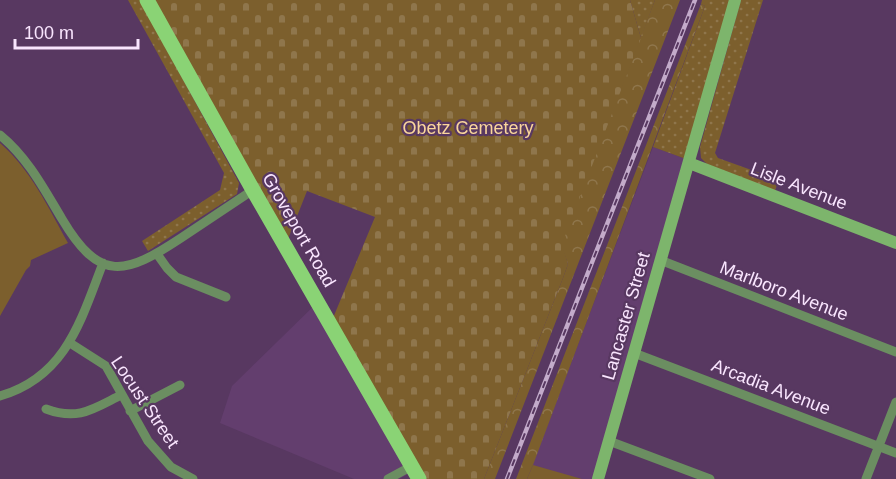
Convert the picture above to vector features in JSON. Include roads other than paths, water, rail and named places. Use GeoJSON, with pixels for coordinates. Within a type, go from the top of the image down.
{"type":"FeatureCollection","features":[{"type":"Feature","properties":{"kind":"main road","name":"Groveport Road"},"geometry":{"type":"LineString","coordinates":[[147,0],[416,473]]}},
{"type":"Feature","properties":{"kind":"street","name":"Lancaster Street"},"geometry":{"type":"LineString","coordinates":[[598,479],[735,0]]}},
{"type":"Feature","properties":{"kind":"street"},"geometry":{"type":"LineString","coordinates":[[0,135],[14,148],[40,181],[80,247],[94,259],[103,263],[126,266],[139,263],[157,254],[253,190]]}},
{"type":"Feature","properties":{"kind":"street","name":"Lisle Avenue"},"geometry":{"type":"LineString","coordinates":[[689,163],[896,243]]}},
{"type":"Feature","properties":{"kind":"street"},"geometry":{"type":"LineString","coordinates":[[157,254],[176,277],[226,297]]}},
{"type":"Feature","properties":{"kind":"street","name":"Marlboro Avenue"},"geometry":{"type":"LineString","coordinates":[[660,260],[896,352]]}},
{"type":"Feature","properties":{"kind":"street"},"geometry":{"type":"LineString","coordinates":[[0,396],[37,379],[70,343],[103,263]]}},
{"type":"Feature","properties":{"kind":"street","name":"Locust Street"},"geometry":{"type":"LineString","coordinates":[[70,343],[106,366],[147,441],[171,467],[193,479]]}},
{"type":"Feature","properties":{"kind":"street","name":"Arcadia Avenue"},"geometry":{"type":"LineString","coordinates":[[634,353],[896,453]]}},
{"type":"Feature","properties":{"kind":"street"},"geometry":{"type":"LineString","coordinates":[[130,411],[180,385]]}},
{"type":"Feature","properties":{"kind":"street"},"geometry":{"type":"LineString","coordinates":[[46,409],[69,415],[81,414],[121,395]]}},
{"type":"Feature","properties":{"kind":"street"},"geometry":{"type":"LineString","coordinates":[[866,479],[896,402]]}},
{"type":"Feature","properties":{"kind":"street"},"geometry":{"type":"LineString","coordinates":[[609,441],[710,479]]}},
{"type":"Feature","properties":{"kind":"street"},"geometry":{"type":"LineString","coordinates":[[388,479],[416,473]]}},
{"type":"Feature","properties":{"kind":"railway"},"geometry":{"type":"LineString","coordinates":[[507,479],[695,0]]}},
{"type":"Feature","properties":{"kind":"park label","name":"Obetz Cemetery"},"geometry":{"type":"Point","coordinates":[468,128]}}]}
